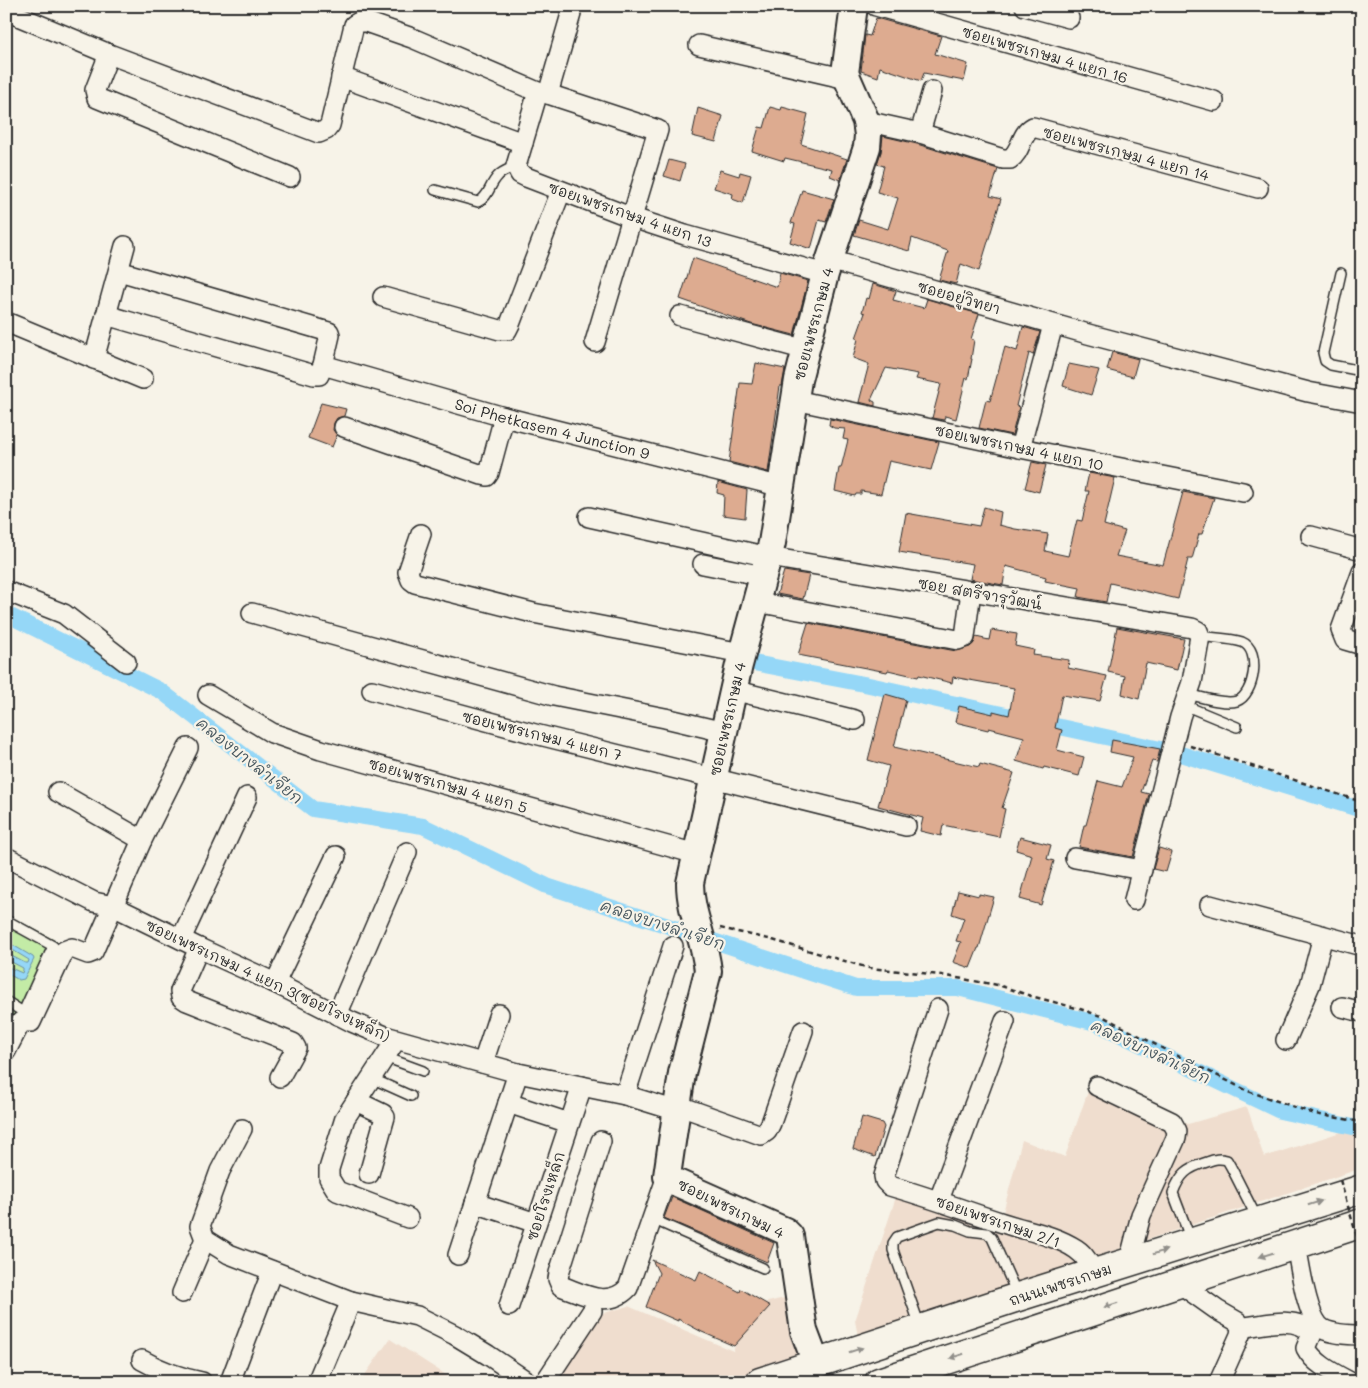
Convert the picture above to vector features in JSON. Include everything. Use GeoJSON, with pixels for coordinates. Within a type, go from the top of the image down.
{"type":"FeatureCollection","features":[{"type":"Feature","properties":{"kind":"main road","name":"ถนนเพชรเกษม"},"geometry":{"type":"LineString","coordinates":[[760,1382],[921,1328],[1259,1221],[1351,1184]]}},
{"type":"Feature","properties":{"kind":"main road"},"geometry":{"type":"LineString","coordinates":[[879,1382],[914,1376],[1179,1283],[1296,1245],[1361,1233]]}},
{"type":"Feature","properties":{"kind":"street","name":"ซอยเพชรเกษม 4"},"geometry":{"type":"LineString","coordinates":[[816,1363],[804,1331],[790,1236],[785,1231],[675,1182],[667,1176],[682,1073],[708,970],[692,908],[690,883],[733,690],[766,567],[782,487],[795,400],[806,350],[828,267],[867,146],[866,121],[847,79],[845,68],[854,6]]}},
{"type":"Feature","properties":{"kind":"street","name":"ซอยเพชรเกษม 4 แยก 16"},"geometry":{"type":"LineString","coordinates":[[876,6],[1214,101]]}},
{"type":"Feature","properties":{"kind":"street"},"geometry":{"type":"LineString","coordinates":[[1025,6],[1069,18]]}},
{"type":"Feature","properties":{"kind":"street"},"geometry":{"type":"LineString","coordinates":[[6,11],[109,54],[319,133],[326,130],[330,125],[354,25],[359,22],[366,22],[412,38],[543,93],[658,130],[595,342]]}},
{"type":"Feature","properties":{"kind":"street"},"geometry":{"type":"LineString","coordinates":[[516,166],[571,14]]}},
{"type":"Feature","properties":{"kind":"street"},"geometry":{"type":"LineString","coordinates":[[699,45],[847,79]]}},
{"type":"Feature","properties":{"kind":"street"},"geometry":{"type":"LineString","coordinates":[[109,54],[95,90],[97,98],[290,177]]}},
{"type":"Feature","properties":{"kind":"street"},"geometry":{"type":"LineString","coordinates":[[341,76],[523,143]]}},
{"type":"Feature","properties":{"kind":"street"},"geometry":{"type":"LineString","coordinates":[[920,133],[932,91]]}},
{"type":"Feature","properties":{"kind":"street","name":"ซอยเพชรเกษม 4 แยก 14"},"geometry":{"type":"LineString","coordinates":[[866,121],[920,133],[1003,159],[1010,159],[1015,156],[1024,135],[1033,127],[1258,188]]}},
{"type":"Feature","properties":{"kind":"street","name":"ซอยเพชรเกษม 4 แยก 13"},"geometry":{"type":"LineString","coordinates":[[516,166],[520,174],[526,177],[632,218],[685,236],[828,267]]}},
{"type":"Feature","properties":{"kind":"street"},"geometry":{"type":"LineString","coordinates":[[383,297],[500,330],[506,330],[510,324],[561,191]]}},
{"type":"Feature","properties":{"kind":"street"},"geometry":{"type":"LineString","coordinates":[[94,359],[125,246]]}},
{"type":"Feature","properties":{"kind":"street","name":"ซอยอยู่วิทยา"},"geometry":{"type":"LineString","coordinates":[[828,267],[1308,392],[1362,402]]}},
{"type":"Feature","properties":{"kind":"street"},"geometry":{"type":"LineString","coordinates":[[106,315],[314,375],[320,375],[324,365],[329,332],[118,271]]}},
{"type":"Feature","properties":{"kind":"street"},"geometry":{"type":"LineString","coordinates":[[680,316],[806,350]]}},
{"type":"Feature","properties":{"kind":"street"},"geometry":{"type":"LineString","coordinates":[[6,322],[143,379]]}},
{"type":"Feature","properties":{"kind":"street"},"geometry":{"type":"LineString","coordinates":[[1020,448],[1053,325]]}},
{"type":"Feature","properties":{"kind":"street","name":"Soi Phetkasem 4 Junction 9"},"geometry":{"type":"LineString","coordinates":[[324,365],[504,417],[782,487]]}},
{"type":"Feature","properties":{"kind":"street","name":"ซอยเพชรเกษม 4 แยก 10"},"geometry":{"type":"LineString","coordinates":[[795,400],[1020,448],[1243,492]]}},
{"type":"Feature","properties":{"kind":"street"},"geometry":{"type":"LineString","coordinates":[[344,428],[487,476],[504,417]]}},
{"type":"Feature","properties":{"kind":"street"},"geometry":{"type":"LineString","coordinates":[[589,517],[766,567]]}},
{"type":"Feature","properties":{"kind":"street"},"geometry":{"type":"LineString","coordinates":[[421,534],[408,572],[411,580],[415,583],[533,613],[741,658]]}},
{"type":"Feature","properties":{"kind":"street"},"geometry":{"type":"LineString","coordinates":[[1311,536],[1362,550]]}},
{"type":"Feature","properties":{"kind":"street"},"geometry":{"type":"LineString","coordinates":[[703,564],[766,567]]}},
{"type":"Feature","properties":{"kind":"street","name":"ซอย สตรีจารุวัฒน์"},"geometry":{"type":"LineString","coordinates":[[766,567],[971,591],[1196,632]]}},
{"type":"Feature","properties":{"kind":"street"},"geometry":{"type":"LineString","coordinates":[[1362,572],[1341,630],[1345,640],[1362,645]]}},
{"type":"Feature","properties":{"kind":"street"},"geometry":{"type":"LineString","coordinates":[[6,591],[64,614],[126,662]]}},
{"type":"Feature","properties":{"kind":"street"},"geometry":{"type":"LineString","coordinates":[[757,602],[958,640],[965,637],[971,591]]}},
{"type":"Feature","properties":{"kind":"street"},"geometry":{"type":"LineString","coordinates":[[252,613],[554,696],[724,732]]}},
{"type":"Feature","properties":{"kind":"street"},"geometry":{"type":"LineString","coordinates":[[1134,900],[1168,765],[1192,682],[1196,632]]}},
{"type":"Feature","properties":{"kind":"street","name":"ซอยเพชรเกษม 4 แยก 7"},"geometry":{"type":"LineString","coordinates":[[372,690],[530,732],[906,826]]}},
{"type":"Feature","properties":{"kind":"street"},"geometry":{"type":"LineString","coordinates":[[733,690],[855,720]]}},
{"type":"Feature","properties":{"kind":"street","name":"ซอยเพชรเกษม 4 แยก 5"},"geometry":{"type":"LineString","coordinates":[[208,695],[272,732],[321,750],[696,854]]}},
{"type":"Feature","properties":{"kind":"street"},"geometry":{"type":"LineString","coordinates":[[6,1052],[21,1022],[31,1022],[64,951],[72,948],[88,954],[94,952],[142,840],[188,748]]}},
{"type":"Feature","properties":{"kind":"street"},"geometry":{"type":"LineString","coordinates":[[58,792],[142,840]]}},
{"type":"Feature","properties":{"kind":"street"},"geometry":{"type":"LineString","coordinates":[[181,939],[247,797]]}},
{"type":"Feature","properties":{"kind":"street"},"geometry":{"type":"LineString","coordinates":[[337,1014],[407,852]]}},
{"type":"Feature","properties":{"kind":"street"},"geometry":{"type":"LineString","coordinates":[[275,982],[336,856]]}},
{"type":"Feature","properties":{"kind":"street","name":"ซอยเพชรเกษม 4 แยก 3(ซอยโรงเหล็ก)"},"geometry":{"type":"LineString","coordinates":[[6,857],[94,902],[113,906],[275,982],[337,1014],[396,1040],[518,1072],[677,1108],[761,1135],[767,1131],[771,1122],[803,1031]]}},
{"type":"Feature","properties":{"kind":"street"},"geometry":{"type":"LineString","coordinates":[[1075,858],[1142,870]]}},
{"type":"Feature","properties":{"kind":"street"},"geometry":{"type":"LineString","coordinates":[[1210,905],[1362,946]]}},
{"type":"Feature","properties":{"kind":"street"},"geometry":{"type":"LineString","coordinates":[[1286,1040],[1310,985],[1323,936]]}},
{"type":"Feature","properties":{"kind":"street"},"geometry":{"type":"LineString","coordinates":[[625,1095],[673,946]]}},
{"type":"Feature","properties":{"kind":"street"},"geometry":{"type":"LineString","coordinates":[[199,948],[180,991],[182,997],[187,1001],[293,1043],[296,1048],[294,1054],[280,1077]]}},
{"type":"Feature","properties":{"kind":"street"},"geometry":{"type":"LineString","coordinates":[[1342,1007],[1362,1012]]}},
{"type":"Feature","properties":{"kind":"street","name":"ซอยเพชรเกษม 2/1"},"geometry":{"type":"LineString","coordinates":[[938,1009],[884,1176],[885,1181],[890,1186],[939,1200],[1002,1223],[1063,1242],[1086,1257],[1094,1273]]}},
{"type":"Feature","properties":{"kind":"street"},"geometry":{"type":"LineString","coordinates":[[482,1063],[499,1014]]}},
{"type":"Feature","properties":{"kind":"street"},"geometry":{"type":"LineString","coordinates":[[939,1200],[1005,1021]]}},
{"type":"Feature","properties":{"kind":"street"},"geometry":{"type":"LineString","coordinates":[[396,1040],[346,1118],[329,1169],[329,1178],[337,1191],[408,1218]]}},
{"type":"Feature","properties":{"kind":"street"},"geometry":{"type":"LineString","coordinates":[[458,1255],[518,1072]]}},
{"type":"Feature","properties":{"kind":"street","name":"ซอยโรงเหล็ก"},"geometry":{"type":"LineString","coordinates":[[509,1306],[582,1086]]}},
{"type":"Feature","properties":{"kind":"street"},"geometry":{"type":"LineString","coordinates":[[1098,1086],[1172,1122],[1177,1131],[1176,1138],[1141,1215],[1129,1262]]}},
{"type":"Feature","properties":{"kind":"street"},"geometry":{"type":"LineString","coordinates":[[356,1101],[383,1114],[385,1117],[369,1174]]}},
{"type":"Feature","properties":{"kind":"street"},"geometry":{"type":"LineString","coordinates":[[508,1103],[569,1122]]}},
{"type":"Feature","properties":{"kind":"street"},"geometry":{"type":"LineString","coordinates":[[242,1128],[220,1172],[200,1226],[205,1239],[229,1254],[351,1301],[417,1316],[455,1335],[528,1382]]}},
{"type":"Feature","properties":{"kind":"street"},"geometry":{"type":"LineString","coordinates":[[601,1141],[559,1273],[558,1279],[561,1286],[599,1300],[617,1298],[628,1288],[667,1176]]}},
{"type":"Feature","properties":{"kind":"street"},"geometry":{"type":"LineString","coordinates":[[475,1203],[536,1223]]}},
{"type":"Feature","properties":{"kind":"street"},"geometry":{"type":"LineString","coordinates":[[182,1293],[205,1239]]}},
{"type":"Feature","properties":{"kind":"street"},"geometry":{"type":"LineString","coordinates":[[1296,1245],[1310,1308],[1315,1320],[1323,1329],[1362,1335]]}},
{"type":"Feature","properties":{"kind":"street"},"geometry":{"type":"LineString","coordinates":[[230,1382],[272,1271]]}},
{"type":"Feature","properties":{"kind":"street"},"geometry":{"type":"LineString","coordinates":[[1179,1283],[1217,1310],[1238,1322],[1241,1328],[1240,1335],[1219,1382]]}},
{"type":"Feature","properties":{"kind":"street"},"geometry":{"type":"LineString","coordinates":[[317,1382],[351,1301]]}},
{"type":"Feature","properties":{"kind":"street"},"geometry":{"type":"LineString","coordinates":[[545,1382],[592,1311]]}},
{"type":"Feature","properties":{"kind":"street"},"geometry":{"type":"LineString","coordinates":[[1241,1328],[1267,1324],[1295,1324],[1310,1331],[1312,1334],[1306,1348],[1308,1353],[1320,1364],[1350,1382]]}},
{"type":"Feature","properties":{"kind":"street"},"geometry":{"type":"LineString","coordinates":[[142,1360],[159,1370],[189,1380],[202,1382]]}},
{"type":"Feature","properties":{"kind":"lane"},"geometry":{"type":"LineString","coordinates":[[435,190],[478,202],[487,195],[499,175],[516,166]]}},
{"type":"Feature","properties":{"kind":"lane"},"geometry":{"type":"LineString","coordinates":[[1341,273],[1323,354],[1325,361],[1331,365],[1362,372]]}},
{"type":"Feature","properties":{"kind":"lane"},"geometry":{"type":"LineString","coordinates":[[1186,700],[1237,701],[1245,695],[1251,681],[1254,659],[1249,647],[1242,642],[1196,632]]}},
{"type":"Feature","properties":{"kind":"lane"},"geometry":{"type":"LineString","coordinates":[[1186,700],[1237,727]]}},
{"type":"Feature","properties":{"kind":"lane"},"geometry":{"type":"LineString","coordinates":[[6,920],[53,946],[23,1012],[6,1001]]}},
{"type":"Feature","properties":{"kind":"lane"},"geometry":{"type":"LineString","coordinates":[[385,1058],[423,1071]]}},
{"type":"Feature","properties":{"kind":"lane"},"geometry":{"type":"LineString","coordinates":[[371,1078],[412,1096]]}},
{"type":"Feature","properties":{"kind":"lane"},"geometry":{"type":"LineString","coordinates":[[1192,1242],[1173,1193],[1180,1178],[1189,1168],[1195,1165],[1219,1158],[1227,1160],[1259,1221]]}},
{"type":"Feature","properties":{"kind":"lane"},"geometry":{"type":"LineString","coordinates":[[652,1220],[763,1268]]}},
{"type":"Feature","properties":{"kind":"lane"},"geometry":{"type":"LineString","coordinates":[[921,1328],[893,1250],[893,1243],[898,1237],[939,1222],[970,1231],[987,1233],[992,1238],[1018,1297]]}},
{"type":"Feature","properties":{"kind":"path"},"geometry":{"type":"LineString","coordinates":[[1174,743],[1362,802]]}},
{"type":"Feature","properties":{"kind":"path"},"geometry":{"type":"LineString","coordinates":[[700,933],[769,939],[869,968],[941,975],[982,982],[1080,1009],[1104,1017],[1160,1048],[1248,1091],[1315,1114],[1362,1122]]}},
{"type":"Feature","properties":{"kind":"path"},"geometry":{"type":"LineString","coordinates":[[1351,1184],[1361,1233]]}},
{"type":"Feature","properties":{"kind":"shaded area"},"geometry":{"type":"Polygon","coordinates":[[[1093,1077],[1188,1124],[1247,1107],[1264,1157],[1347,1130],[1362,1134],[1362,1168],[858,1336],[855,1321],[896,1197],[999,1228],[1022,1140],[1065,1157],[1093,1077]]]}},
{"type":"Feature","properties":{"kind":"shaded area"},"geometry":{"type":"Polygon","coordinates":[[[788,1297],[806,1358],[730,1382],[549,1382],[594,1316],[628,1306],[733,1351],[752,1306],[788,1297]]]}},
{"type":"Feature","properties":{"kind":"shaded area"},"geometry":{"type":"Polygon","coordinates":[[[390,1339],[457,1382],[360,1382],[390,1339]]]}},
{"type":"Feature","properties":{"kind":"green space"},"geometry":{"type":"Polygon","coordinates":[[[6,914],[63,945],[19,1020],[6,1011],[6,914]]]}},
{"type":"Feature","properties":{"kind":"water"},"geometry":{"type":"Polygon","coordinates":[[[6,941],[34,959],[24,979],[19,980],[6,973],[6,966],[22,973],[23,968],[6,959],[6,953],[25,963],[28,963],[29,960],[6,946],[6,941]]]}},
{"type":"Feature","properties":{"kind":"building"},"geometry":{"type":"Polygon","coordinates":[[[876,18],[941,36],[935,54],[968,64],[964,81],[924,73],[921,81],[880,67],[878,77],[861,71],[865,35],[870,36],[876,18]]]}},
{"type":"Feature","properties":{"kind":"building"},"geometry":{"type":"Polygon","coordinates":[[[770,107],[781,110],[782,107],[808,114],[801,144],[847,159],[840,180],[830,176],[832,169],[785,158],[784,161],[752,151],[759,127],[764,128],[770,107]]]}},
{"type":"Feature","properties":{"kind":"building"},"geometry":{"type":"Polygon","coordinates":[[[698,108],[723,116],[716,142],[692,136],[698,108]]]}},
{"type":"Feature","properties":{"kind":"building"},"geometry":{"type":"Polygon","coordinates":[[[883,136],[917,144],[998,169],[990,196],[1001,199],[979,271],[961,264],[956,284],[939,280],[948,251],[912,238],[909,251],[854,235],[859,220],[888,229],[898,198],[877,192],[884,166],[877,164],[883,136]]]}},
{"type":"Feature","properties":{"kind":"building"},"geometry":{"type":"Polygon","coordinates":[[[669,160],[685,164],[680,181],[664,176],[669,160]]]}},
{"type":"Feature","properties":{"kind":"building"},"geometry":{"type":"Polygon","coordinates":[[[720,170],[739,176],[740,172],[751,175],[743,203],[732,199],[733,194],[714,188],[720,170]]]}},
{"type":"Feature","properties":{"kind":"building"},"geometry":{"type":"Polygon","coordinates":[[[802,190],[834,199],[826,222],[819,220],[811,249],[790,242],[795,224],[791,223],[802,190]]]}},
{"type":"Feature","properties":{"kind":"building"},"geometry":{"type":"Polygon","coordinates":[[[693,258],[777,287],[780,273],[808,281],[794,335],[751,324],[680,299],[693,258]]]}},
{"type":"Feature","properties":{"kind":"building"},"geometry":{"type":"Polygon","coordinates":[[[873,284],[896,291],[893,300],[924,308],[927,299],[979,314],[971,339],[974,340],[968,379],[966,378],[956,419],[945,416],[944,420],[932,418],[941,384],[916,379],[918,374],[886,368],[871,400],[875,402],[875,406],[859,402],[869,364],[853,358],[858,339],[856,338],[865,313],[862,312],[866,298],[869,299],[873,284]]]}},
{"type":"Feature","properties":{"kind":"building"},"geometry":{"type":"Polygon","coordinates":[[[1023,327],[1040,332],[1033,355],[1029,353],[1016,406],[1019,407],[1012,435],[979,428],[986,400],[990,401],[1005,347],[1017,351],[1023,327]]]}},
{"type":"Feature","properties":{"kind":"building"},"geometry":{"type":"Polygon","coordinates":[[[1112,352],[1138,359],[1133,377],[1107,370],[1112,352]]]}},
{"type":"Feature","properties":{"kind":"building"},"geometry":{"type":"Polygon","coordinates":[[[756,363],[785,369],[782,386],[780,386],[768,472],[729,462],[740,383],[752,384],[756,363]]]}},
{"type":"Feature","properties":{"kind":"building"},"geometry":{"type":"Polygon","coordinates":[[[1069,364],[1099,370],[1091,395],[1063,386],[1069,364]]]}},
{"type":"Feature","properties":{"kind":"building"},"geometry":{"type":"Polygon","coordinates":[[[321,403],[346,409],[344,416],[337,418],[334,423],[333,430],[337,435],[332,447],[308,438],[321,403]]]}},
{"type":"Feature","properties":{"kind":"building"},"geometry":{"type":"Polygon","coordinates":[[[830,419],[939,442],[931,470],[889,461],[881,494],[861,491],[861,494],[856,494],[855,496],[835,491],[839,468],[841,468],[848,440],[843,439],[845,429],[834,428],[829,425],[830,419]]]}},
{"type":"Feature","properties":{"kind":"building"},"geometry":{"type":"Polygon","coordinates":[[[1032,462],[1046,465],[1039,492],[1025,488],[1032,462]]]}},
{"type":"Feature","properties":{"kind":"building"},"geometry":{"type":"Polygon","coordinates":[[[1089,473],[1115,478],[1104,525],[1125,531],[1116,556],[1163,565],[1183,492],[1214,498],[1202,534],[1199,534],[1192,559],[1188,559],[1178,599],[1110,583],[1106,602],[1078,597],[1080,588],[1045,581],[1046,577],[1006,566],[1003,585],[970,579],[973,564],[899,552],[906,513],[979,526],[984,507],[1001,512],[999,525],[1048,534],[1045,551],[1068,556],[1077,520],[1082,521],[1089,491],[1085,491],[1089,473]]]}},
{"type":"Feature","properties":{"kind":"building"},"geometry":{"type":"Polygon","coordinates":[[[718,482],[747,490],[745,518],[723,515],[724,495],[717,493],[718,482]]]}},
{"type":"Feature","properties":{"kind":"building"},"geometry":{"type":"Polygon","coordinates":[[[784,571],[809,575],[803,599],[777,594],[784,571]]]}},
{"type":"Feature","properties":{"kind":"building"},"geometry":{"type":"Polygon","coordinates":[[[808,623],[956,651],[970,647],[976,637],[989,640],[991,630],[1017,634],[1015,646],[1034,650],[1033,655],[1069,660],[1068,668],[1107,676],[1100,701],[1062,695],[1055,728],[1062,730],[1057,750],[1084,757],[1079,776],[1044,767],[1043,769],[1016,761],[1024,737],[955,722],[959,706],[993,714],[993,711],[1009,715],[1014,688],[953,677],[952,683],[919,675],[918,677],[888,670],[887,672],[798,655],[808,623]]]}},
{"type":"Feature","properties":{"kind":"building"},"geometry":{"type":"Polygon","coordinates":[[[1117,627],[1184,639],[1177,670],[1146,663],[1139,699],[1122,694],[1125,676],[1108,672],[1117,627]]]}},
{"type":"Feature","properties":{"kind":"building"},"geometry":{"type":"Polygon","coordinates":[[[885,694],[906,700],[894,747],[979,767],[980,764],[1014,773],[1002,808],[1005,809],[999,837],[943,825],[941,836],[920,831],[923,818],[878,806],[889,766],[868,760],[885,694]]]}},
{"type":"Feature","properties":{"kind":"building"},"geometry":{"type":"Polygon","coordinates":[[[1112,740],[1160,749],[1157,762],[1152,761],[1141,792],[1149,794],[1133,857],[1079,847],[1098,781],[1122,787],[1133,757],[1110,752],[1112,740]]]}},
{"type":"Feature","properties":{"kind":"building"},"geometry":{"type":"Polygon","coordinates":[[[1020,837],[1051,845],[1047,859],[1054,861],[1041,905],[1020,899],[1032,855],[1016,850],[1020,837]]]}},
{"type":"Feature","properties":{"kind":"building"},"geometry":{"type":"Polygon","coordinates":[[[1159,848],[1172,852],[1166,872],[1153,869],[1159,848]]]}},
{"type":"Feature","properties":{"kind":"building"},"geometry":{"type":"Polygon","coordinates":[[[958,891],[994,897],[979,948],[970,968],[953,962],[961,942],[956,941],[964,918],[952,914],[958,891]]]}},
{"type":"Feature","properties":{"kind":"building"},"geometry":{"type":"Polygon","coordinates":[[[862,1117],[882,1123],[884,1127],[875,1157],[853,1149],[862,1117]]]}},
{"type":"Feature","properties":{"kind":"building"},"geometry":{"type":"Polygon","coordinates":[[[672,1197],[774,1243],[767,1262],[664,1218],[672,1197]]]}},
{"type":"Feature","properties":{"kind":"building"},"geometry":{"type":"Polygon","coordinates":[[[652,1260],[696,1280],[700,1271],[740,1292],[741,1289],[770,1306],[734,1346],[678,1319],[678,1321],[646,1307],[659,1273],[652,1260]]]}},
{"type":"Feature","properties":{"kind":"waterway","name":"คลองบางลำเจียก"},"geometry":{"type":"LineString","coordinates":[[6,614],[161,691],[313,809],[423,826],[547,886],[856,988],[958,988],[1096,1023],[1280,1111],[1362,1129]]}},
{"type":"Feature","properties":{"kind":"waterway"},"geometry":{"type":"LineString","coordinates":[[733,659],[869,685],[1174,752],[1362,810]]}}]}
